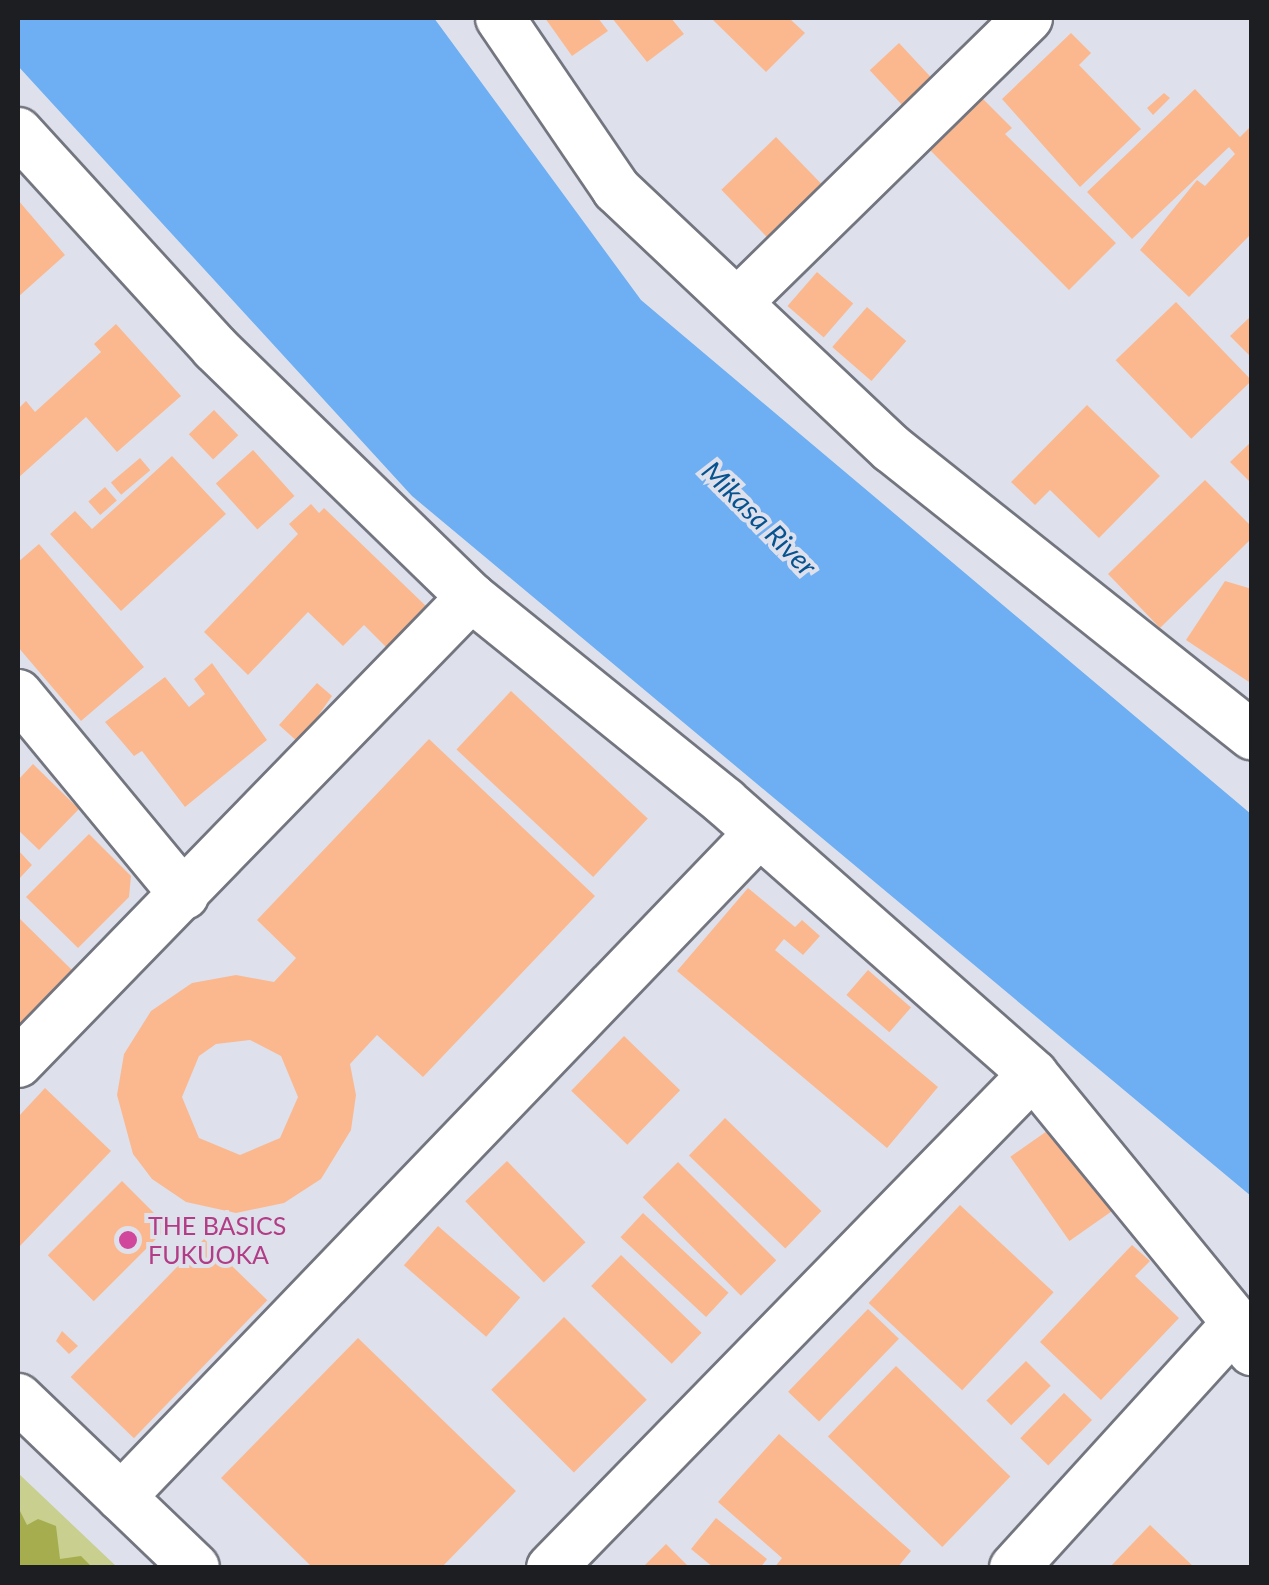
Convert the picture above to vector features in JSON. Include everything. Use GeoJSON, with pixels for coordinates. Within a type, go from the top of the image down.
{"type":"FeatureCollection","features":[{"type":"Feature","properties":{"kind":"street"},"geometry":{"type":"LineString","coordinates":[[500,18],[616,189],[892,448],[1252,735]]}},
{"type":"Feature","properties":{"kind":"street"},"geometry":{"type":"LineString","coordinates":[[738,302],[1028,18]]}},
{"type":"Feature","properties":{"kind":"street"},"geometry":{"type":"LineString","coordinates":[[18,132],[216,348],[471,597],[758,834],[1032,1074],[1244,1337],[1014,1568]]}},
{"type":"Feature","properties":{"kind":"street"},"geometry":{"type":"LineString","coordinates":[[18,1064],[471,597]]}},
{"type":"Feature","properties":{"kind":"street"},"geometry":{"type":"LineString","coordinates":[[26,723],[200,878],[237,882],[276,840]]}},
{"type":"Feature","properties":{"kind":"street"},"geometry":{"type":"LineString","coordinates":[[121,1497],[758,834]]}},
{"type":"Feature","properties":{"kind":"street"},"geometry":{"type":"LineString","coordinates":[[551,1568],[1032,1074]]}},
{"type":"Feature","properties":{"kind":"street"},"geometry":{"type":"LineString","coordinates":[[18,1398],[195,1568]]}},
{"type":"Feature","properties":{"kind":"green space"},"geometry":{"type":"Polygon","coordinates":[[[18,1473],[117,1567],[18,1567],[18,1473]]]}},
{"type":"Feature","properties":{"kind":"green space"},"geometry":{"type":"Polygon","coordinates":[[[18,1507],[27,1525],[38,1519],[56,1526],[60,1559],[81,1556],[92,1567],[18,1567],[18,1507]]]}},
{"type":"Feature","properties":{"kind":"water","name":"Mikasa River"},"geometry":{"type":"Polygon","coordinates":[[[18,18],[434,18],[641,300],[1251,814],[1251,1196],[412,496],[18,66],[18,18]]]}},
{"type":"Feature","properties":{"kind":"building"},"geometry":{"type":"Polygon","coordinates":[[[545,18],[598,18],[608,31],[572,56],[545,18]]]}},
{"type":"Feature","properties":{"kind":"building"},"geometry":{"type":"Polygon","coordinates":[[[612,18],[671,18],[684,34],[647,62],[612,18]]]}},
{"type":"Feature","properties":{"kind":"building"},"geometry":{"type":"Polygon","coordinates":[[[711,18],[789,18],[805,33],[766,72],[711,18]]]}},
{"type":"Feature","properties":{"kind":"building"},"geometry":{"type":"Polygon","coordinates":[[[1071,33],[1091,53],[1079,65],[1141,129],[1080,187],[1002,99],[1071,33]]]}},
{"type":"Feature","properties":{"kind":"building"},"geometry":{"type":"Polygon","coordinates":[[[899,43],[936,82],[907,110],[870,70],[899,43]]]}},
{"type":"Feature","properties":{"kind":"building"},"geometry":{"type":"Polygon","coordinates":[[[970,86],[1012,128],[1005,134],[1116,243],[1069,290],[929,149],[970,86]]]}},
{"type":"Feature","properties":{"kind":"building"},"geometry":{"type":"Polygon","coordinates":[[[1195,89],[1240,137],[1252,125],[1252,233],[1189,297],[1140,250],[1197,180],[1205,186],[1235,154],[1229,147],[1132,239],[1087,192],[1195,89]]]}},
{"type":"Feature","properties":{"kind":"building"},"geometry":{"type":"Polygon","coordinates":[[[1164,93],[1170,98],[1153,115],[1147,108],[1164,93]]]}},
{"type":"Feature","properties":{"kind":"building"},"geometry":{"type":"Polygon","coordinates":[[[776,137],[825,187],[770,240],[721,190],[776,137]]]}},
{"type":"Feature","properties":{"kind":"building"},"geometry":{"type":"Polygon","coordinates":[[[18,200],[65,255],[18,297],[18,200]]]}},
{"type":"Feature","properties":{"kind":"building"},"geometry":{"type":"Polygon","coordinates":[[[817,272],[853,303],[824,337],[787,306],[817,272]]]}},
{"type":"Feature","properties":{"kind":"building"},"geometry":{"type":"Polygon","coordinates":[[[1176,302],[1252,380],[1191,439],[1116,360],[1176,302]]]}},
{"type":"Feature","properties":{"kind":"building"},"geometry":{"type":"Polygon","coordinates":[[[867,307],[906,341],[871,381],[832,347],[867,307]]]}},
{"type":"Feature","properties":{"kind":"building"},"geometry":{"type":"Polygon","coordinates":[[[1252,315],[1252,358],[1230,336],[1252,315]]]}},
{"type":"Feature","properties":{"kind":"building"},"geometry":{"type":"Polygon","coordinates":[[[116,324],[181,396],[117,452],[86,417],[18,478],[18,409],[26,401],[35,412],[101,352],[94,344],[116,324]]]}},
{"type":"Feature","properties":{"kind":"building"},"geometry":{"type":"Polygon","coordinates":[[[1087,405],[1160,476],[1099,538],[1050,490],[1035,505],[1011,482],[1087,405]]]}},
{"type":"Feature","properties":{"kind":"building"},"geometry":{"type":"Polygon","coordinates":[[[214,410],[238,435],[213,459],[189,434],[214,410]]]}},
{"type":"Feature","properties":{"kind":"building"},"geometry":{"type":"Polygon","coordinates":[[[1252,441],[1252,484],[1230,462],[1252,441]]]}},
{"type":"Feature","properties":{"kind":"building"},"geometry":{"type":"Polygon","coordinates":[[[253,450],[294,496],[257,530],[216,483],[253,450]]]}},
{"type":"Feature","properties":{"kind":"building"},"geometry":{"type":"Polygon","coordinates":[[[172,456],[226,514],[121,611],[50,534],[75,511],[92,529],[172,456]]]}},
{"type":"Feature","properties":{"kind":"building"},"geometry":{"type":"Polygon","coordinates":[[[140,458],[150,470],[121,495],[111,482],[140,458]]]}},
{"type":"Feature","properties":{"kind":"building"},"geometry":{"type":"Polygon","coordinates":[[[1205,480],[1252,527],[1252,538],[1160,628],[1108,574],[1205,480]]]}},
{"type":"Feature","properties":{"kind":"building"},"geometry":{"type":"Polygon","coordinates":[[[105,487],[117,501],[100,515],[88,501],[105,487]]]}},
{"type":"Feature","properties":{"kind":"building"},"geometry":{"type":"Polygon","coordinates":[[[311,504],[319,513],[324,508],[427,607],[387,648],[364,625],[343,646],[308,612],[248,675],[204,632],[298,534],[289,524],[311,504]]]}},
{"type":"Feature","properties":{"kind":"building"},"geometry":{"type":"Polygon","coordinates":[[[39,544],[144,667],[81,721],[18,647],[18,562],[39,544]]]}},
{"type":"Feature","properties":{"kind":"building"},"geometry":{"type":"Polygon","coordinates":[[[1225,581],[1252,589],[1252,684],[1186,640],[1225,581]]]}},
{"type":"Feature","properties":{"kind":"building"},"geometry":{"type":"Polygon","coordinates":[[[212,663],[267,740],[185,807],[142,751],[134,756],[105,722],[165,677],[189,707],[205,694],[194,679],[212,663]]]}},
{"type":"Feature","properties":{"kind":"building"},"geometry":{"type":"Polygon","coordinates":[[[317,683],[332,696],[299,743],[279,725],[317,683]]]}},
{"type":"Feature","properties":{"kind":"building"},"geometry":{"type":"Polygon","coordinates":[[[511,691],[648,819],[593,877],[456,750],[511,691]]]}},
{"type":"Feature","properties":{"kind":"building"},"geometry":{"type":"Polygon","coordinates":[[[429,739],[595,896],[423,1077],[377,1035],[350,1064],[356,1095],[351,1130],[321,1179],[284,1203],[236,1213],[186,1202],[152,1179],[133,1154],[117,1095],[124,1054],[151,1011],[192,983],[236,975],[274,982],[296,958],[257,920],[429,739]],[[250,1040],[216,1044],[199,1056],[182,1097],[199,1138],[240,1155],[280,1138],[298,1097],[281,1056],[250,1040]]]}},
{"type":"Feature","properties":{"kind":"building"},"geometry":{"type":"Polygon","coordinates":[[[33,764],[79,809],[39,850],[18,830],[18,780],[33,764]]]}},
{"type":"Feature","properties":{"kind":"building"},"geometry":{"type":"Polygon","coordinates":[[[89,834],[131,876],[129,897],[78,948],[26,897],[89,834]]]}},
{"type":"Feature","properties":{"kind":"building"},"geometry":{"type":"Polygon","coordinates":[[[18,850],[32,865],[18,880],[18,850]]]}},
{"type":"Feature","properties":{"kind":"building"},"geometry":{"type":"Polygon","coordinates":[[[748,888],[795,927],[802,920],[820,936],[803,955],[784,939],[775,950],[938,1087],[887,1148],[677,971],[748,888]]]}},
{"type":"Feature","properties":{"kind":"building"},"geometry":{"type":"Polygon","coordinates":[[[18,917],[72,970],[18,1026],[18,917]]]}},
{"type":"Feature","properties":{"kind":"building"},"geometry":{"type":"Polygon","coordinates":[[[868,970],[911,1007],[889,1032],[846,995],[868,970]]]}},
{"type":"Feature","properties":{"kind":"building"},"geometry":{"type":"Polygon","coordinates":[[[624,1036],[680,1090],[627,1145],[571,1091],[624,1036]]]}},
{"type":"Feature","properties":{"kind":"building"},"geometry":{"type":"Polygon","coordinates":[[[45,1088],[111,1151],[18,1248],[18,1117],[45,1088]]]}},
{"type":"Feature","properties":{"kind":"building"},"geometry":{"type":"Polygon","coordinates":[[[725,1118],[821,1211],[785,1248],[689,1155],[725,1118]]]}},
{"type":"Feature","properties":{"kind":"building"},"geometry":{"type":"Polygon","coordinates":[[[1057,1124],[1116,1208],[1069,1241],[1010,1157],[1057,1124]]]}},
{"type":"Feature","properties":{"kind":"building"},"geometry":{"type":"Polygon","coordinates":[[[507,1161],[585,1242],[544,1283],[465,1201],[507,1161]]]}},
{"type":"Feature","properties":{"kind":"building"},"geometry":{"type":"Polygon","coordinates":[[[678,1162],[776,1260],[741,1296],[643,1197],[678,1162]]]}},
{"type":"Feature","properties":{"kind":"building"},"geometry":{"type":"Polygon","coordinates":[[[122,1181],[168,1227],[94,1301],[48,1255],[122,1181]]]}},
{"type":"Feature","properties":{"kind":"building"},"geometry":{"type":"Polygon","coordinates":[[[960,1205],[1054,1292],[962,1390],[869,1303],[960,1205]]]}},
{"type":"Feature","properties":{"kind":"building"},"geometry":{"type":"Polygon","coordinates":[[[643,1213],[729,1293],[706,1317],[620,1237],[643,1213]]]}},
{"type":"Feature","properties":{"kind":"building"},"geometry":{"type":"Polygon","coordinates":[[[438,1226],[520,1298],[486,1337],[404,1265],[438,1226]]]}},
{"type":"Feature","properties":{"kind":"building"},"geometry":{"type":"Polygon","coordinates":[[[204,1239],[267,1300],[134,1438],[71,1377],[204,1239]]]}},
{"type":"Feature","properties":{"kind":"building"},"geometry":{"type":"Polygon","coordinates":[[[1132,1245],[1150,1261],[1135,1276],[1179,1318],[1101,1400],[1040,1342],[1132,1245]]]}},
{"type":"Feature","properties":{"kind":"building"},"geometry":{"type":"Polygon","coordinates":[[[621,1255],[702,1333],[672,1364],[591,1286],[621,1255]]]}},
{"type":"Feature","properties":{"kind":"building"},"geometry":{"type":"Polygon","coordinates":[[[868,1309],[899,1339],[819,1422],[788,1392],[868,1309]]]}},
{"type":"Feature","properties":{"kind":"building"},"geometry":{"type":"Polygon","coordinates":[[[564,1317],[647,1400],[574,1473],[491,1390],[564,1317]]]}},
{"type":"Feature","properties":{"kind":"building"},"geometry":{"type":"Polygon","coordinates":[[[62,1331],[78,1346],[69,1354],[56,1341],[62,1331]]]}},
{"type":"Feature","properties":{"kind":"building"},"geometry":{"type":"Polygon","coordinates":[[[358,1338],[516,1491],[441,1568],[313,1568],[221,1478],[358,1338]]]}},
{"type":"Feature","properties":{"kind":"building"},"geometry":{"type":"Polygon","coordinates":[[[1026,1361],[1051,1386],[1011,1425],[986,1401],[1026,1361]]]}},
{"type":"Feature","properties":{"kind":"building"},"geometry":{"type":"Polygon","coordinates":[[[896,1366],[1010,1476],[942,1547],[828,1436],[896,1366]]]}},
{"type":"Feature","properties":{"kind":"building"},"geometry":{"type":"Polygon","coordinates":[[[1064,1393],[1092,1420],[1048,1465],[1020,1438],[1064,1393]]]}},
{"type":"Feature","properties":{"kind":"building"},"geometry":{"type":"Polygon","coordinates":[[[779,1434],[911,1551],[897,1568],[774,1568],[782,1558],[718,1502],[779,1434]]]}},
{"type":"Feature","properties":{"kind":"building"},"geometry":{"type":"Polygon","coordinates":[[[716,1518],[767,1559],[760,1568],[714,1568],[691,1549],[716,1518]]]}},
{"type":"Feature","properties":{"kind":"building"},"geometry":{"type":"Polygon","coordinates":[[[1150,1525],[1195,1568],[1109,1568],[1150,1525]]]}},
{"type":"Feature","properties":{"kind":"building"},"geometry":{"type":"Polygon","coordinates":[[[666,1544],[690,1568],[642,1568],[666,1544]]]}},
{"type":"Feature","properties":{"kind":"place","name":"THE BASICS FUKUOKA"},"geometry":{"type":"Point","coordinates":[128,1240]}}]}
